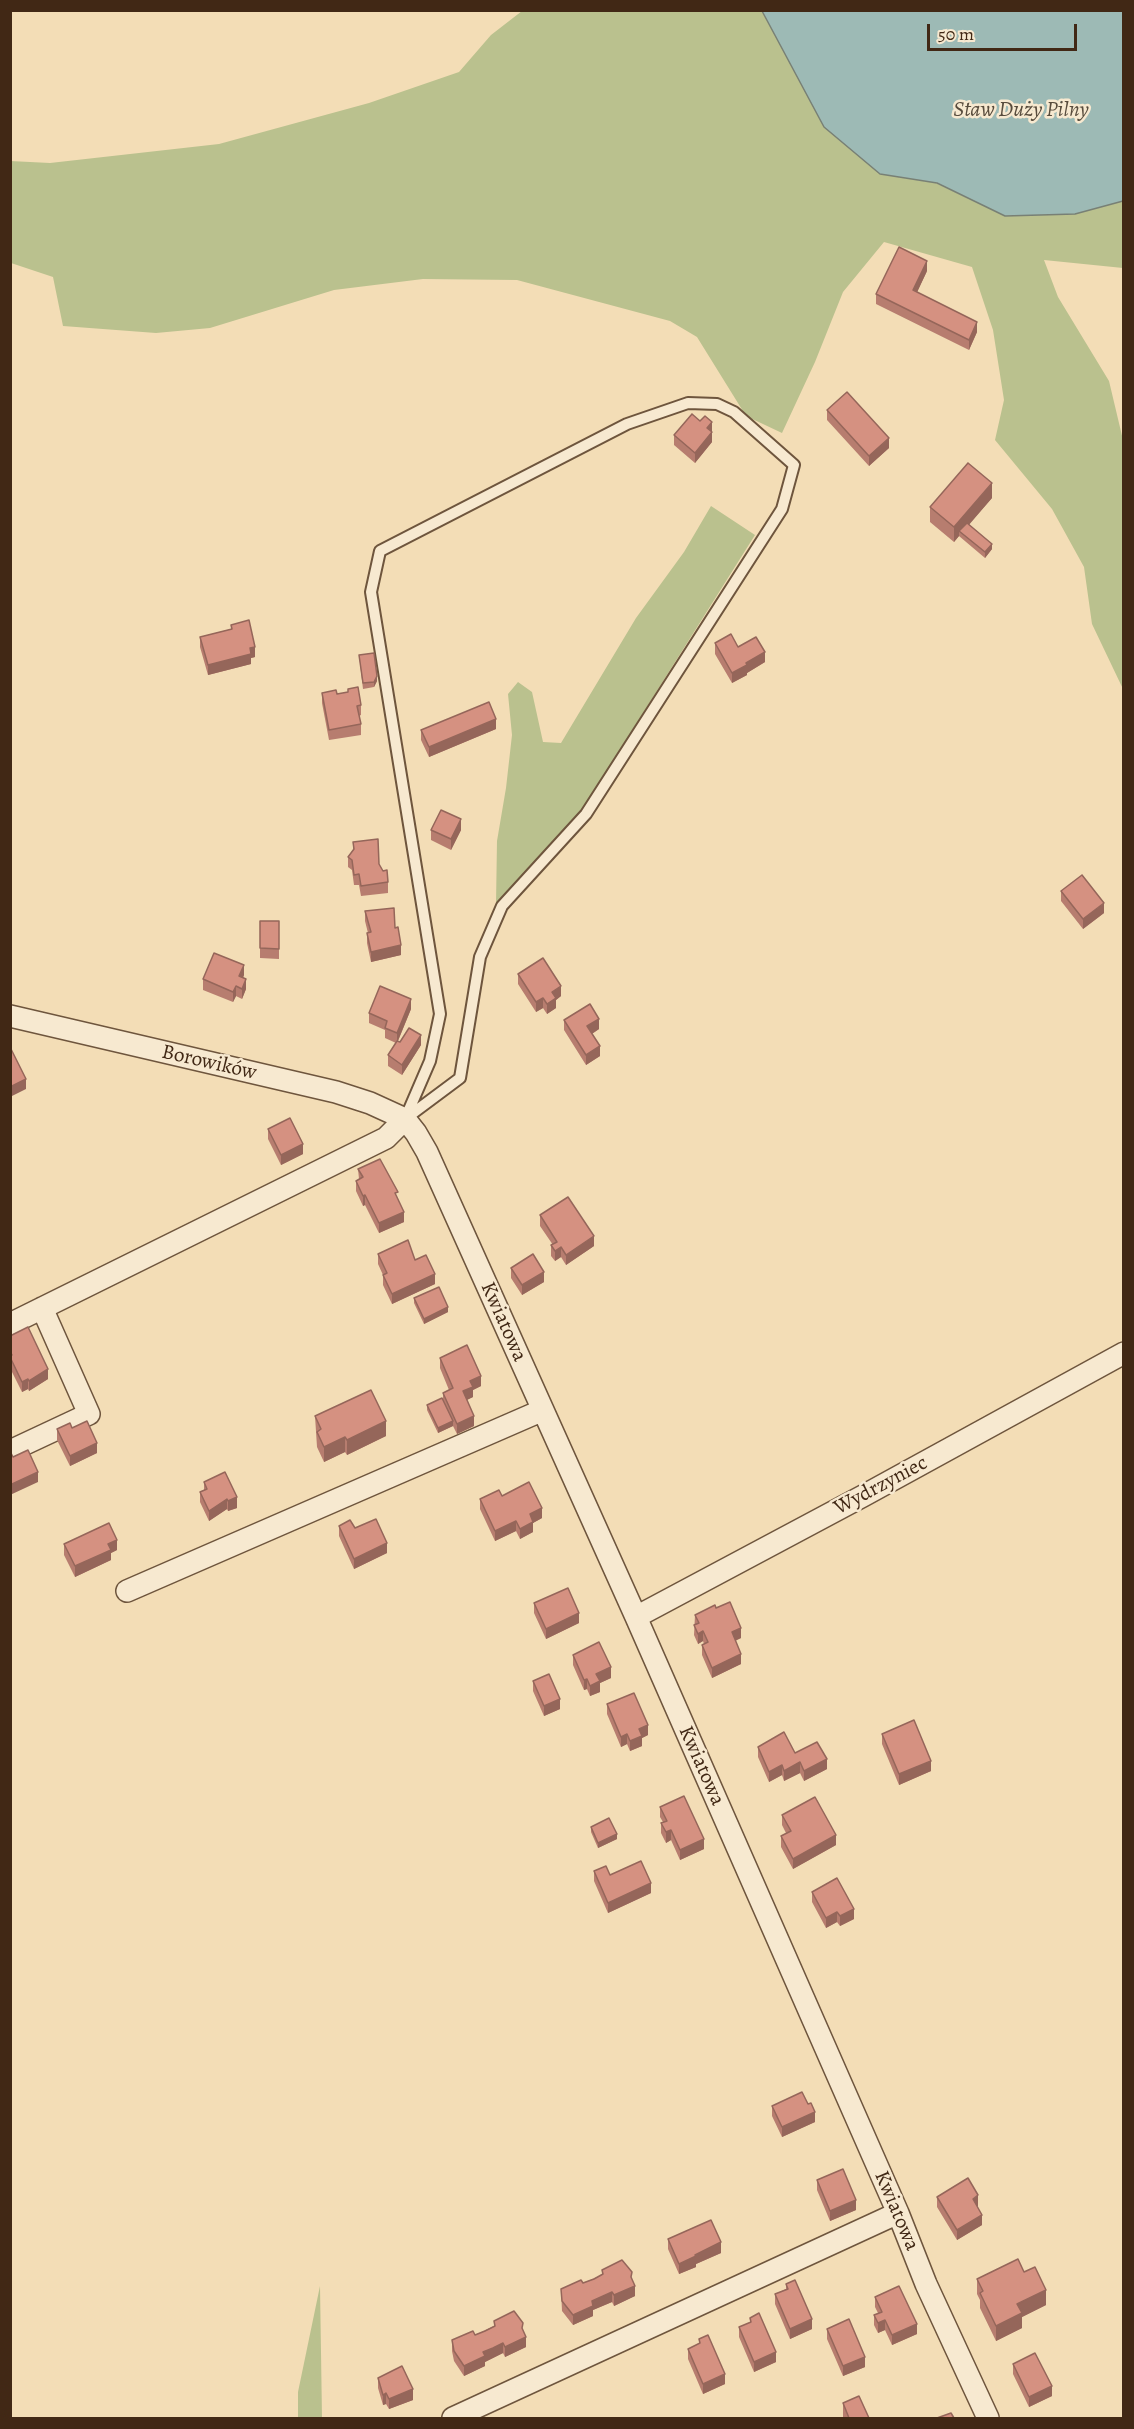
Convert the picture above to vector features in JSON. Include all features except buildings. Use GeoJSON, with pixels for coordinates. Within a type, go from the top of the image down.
{"type":"FeatureCollection","features":[{"type":"Feature","properties":{"kind":"street","name":"Borowików"},"geometry":{"type":"LineString","coordinates":[[10,1016],[336,1092],[370,1103],[405,1119]]}},
{"type":"Feature","properties":{"kind":"street"},"geometry":{"type":"LineString","coordinates":[[10,1324],[386,1138],[405,1119]]}},
{"type":"Feature","properties":{"kind":"street","name":"Kwiatowa"},"geometry":{"type":"LineString","coordinates":[[405,1119],[427,1152],[636,1617],[898,2213],[926,2284],[988,2418]]}},
{"type":"Feature","properties":{"kind":"street"},"geometry":{"type":"LineString","coordinates":[[10,1451],[88,1413],[42,1308]]}},
{"type":"Feature","properties":{"kind":"street","name":"Wydrzyniec"},"geometry":{"type":"LineString","coordinates":[[636,1617],[1124,1353]]}},
{"type":"Feature","properties":{"kind":"street"},"geometry":{"type":"LineString","coordinates":[[127,1591],[543,1410]]}},
{"type":"Feature","properties":{"kind":"street"},"geometry":{"type":"LineString","coordinates":[[453,2418],[898,2213]]}},
{"type":"Feature","properties":{"kind":"lane"},"geometry":{"type":"LineString","coordinates":[[688,403],[717,404],[734,412],[794,465],[782,509],[586,814],[502,906],[480,957],[460,1078],[405,1119],[430,1061],[440,1014],[371,592],[380,551],[627,424],[688,403]]}},
{"type":"Feature","properties":{"kind":"green space"},"geometry":{"type":"Polygon","coordinates":[[[522,11],[762,11],[790,61],[880,174],[936,183],[1005,216],[1075,214],[1123,201],[1123,268],[1044,260],[1058,297],[1109,381],[1123,440],[1123,689],[1092,624],[1084,567],[1052,509],[995,440],[1004,400],[993,330],[972,267],[884,242],[843,292],[815,362],[782,433],[746,416],[697,337],[670,321],[517,280],[423,279],[334,290],[210,328],[156,333],[63,326],[53,277],[11,263],[10,161],[50,163],[219,144],[369,103],[459,72],[491,35],[522,11]]]}},
{"type":"Feature","properties":{"kind":"green space"},"geometry":{"type":"Polygon","coordinates":[[[711,506],[755,535],[582,810],[496,904],[497,841],[512,735],[508,694],[518,682],[532,692],[543,742],[561,743],[636,618],[684,552],[711,506]]]}},
{"type":"Feature","properties":{"kind":"green space"},"geometry":{"type":"Polygon","coordinates":[[[320,2286],[322,2418],[298,2418],[298,2392],[320,2286]]]}},
{"type":"Feature","properties":{"kind":"water","name":"Staw Duży Pilny"},"geometry":{"type":"Polygon","coordinates":[[[762,11],[1123,11],[1123,201],[1075,214],[1005,216],[937,183],[880,174],[824,127],[762,11]]]}}]}
